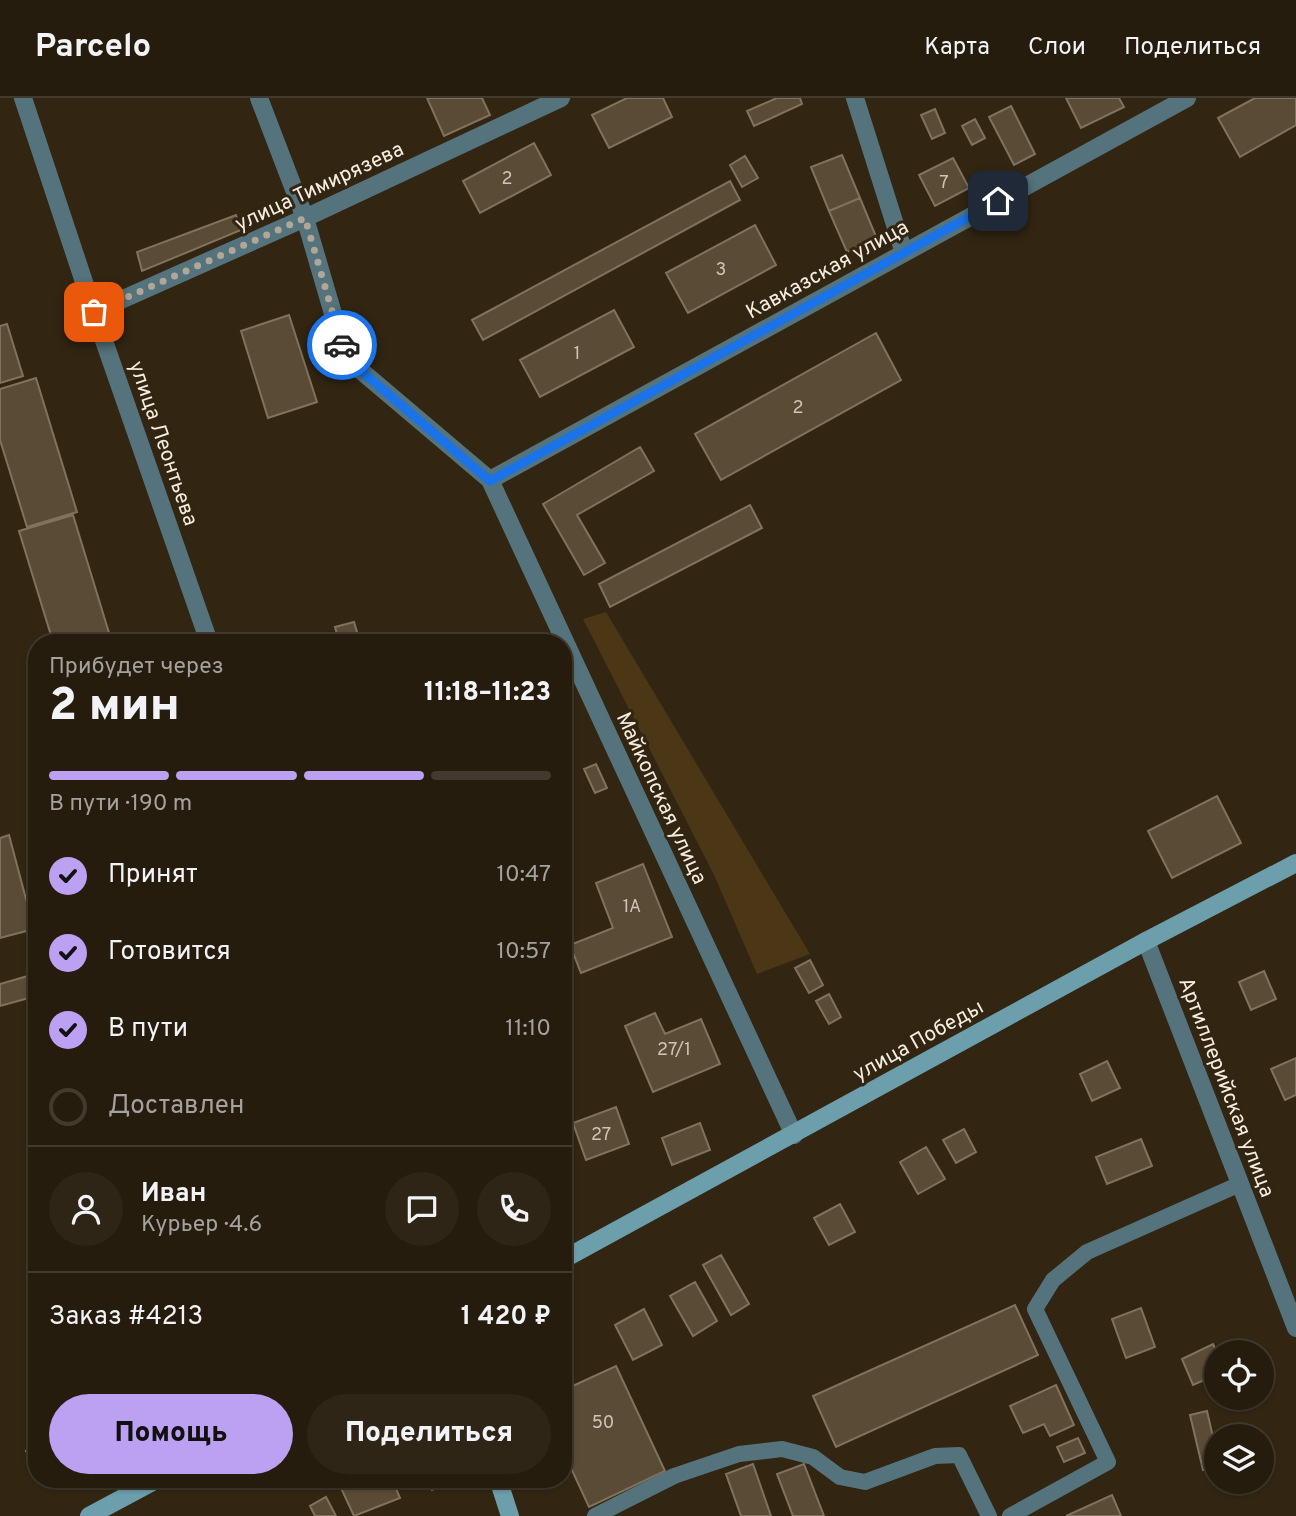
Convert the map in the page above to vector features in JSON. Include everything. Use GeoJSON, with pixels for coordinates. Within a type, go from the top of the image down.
{"type":"FeatureCollection","features":[{"type":"Feature","properties":{"kind":"street","name":"улица Леонтьева"},"geometry":{"type":"LineString","coordinates":[[23,98],[206,634]]}},
{"type":"Feature","properties":{"kind":"street"},"geometry":{"type":"LineString","coordinates":[[259,98],[305,218],[346,358],[490,481]]}},
{"type":"Feature","properties":{"kind":"street","name":"улица Тимирязева"},"geometry":{"type":"LineString","coordinates":[[94,312],[305,218],[561,98]]}},
{"type":"Feature","properties":{"kind":"street"},"geometry":{"type":"LineString","coordinates":[[855,98],[904,253]]}},
{"type":"Feature","properties":{"kind":"street","name":"Кавказская улица"},"geometry":{"type":"LineString","coordinates":[[490,481],[1186,98]]}},
{"type":"Feature","properties":{"kind":"street","name":"Майкопская улица"},"geometry":{"type":"LineString","coordinates":[[490,481],[561,634]]}},
{"type":"Feature","properties":{"kind":"street","name":"Майкопская улица"},"geometry":{"type":"LineString","coordinates":[[572,657],[794,1135]]}},
{"type":"Feature","properties":{"kind":"street","name":"улица Победы"},"geometry":{"type":"LineString","coordinates":[[572,1255],[1146,941],[1296,863]]}},
{"type":"Feature","properties":{"kind":"street","name":"Артиллерийская улица"},"geometry":{"type":"LineString","coordinates":[[1146,941],[1295,1320]]}},
{"type":"Feature","properties":{"kind":"street"},"geometry":{"type":"LineString","coordinates":[[89,1516],[141,1488]]}},
{"type":"Feature","properties":{"kind":"street"},"geometry":{"type":"LineString","coordinates":[[501,1488],[510,1516]]}},
{"type":"Feature","properties":{"kind":"lane"},"geometry":{"type":"LineString","coordinates":[[1010,1516],[1108,1462],[1035,1309],[1054,1280],[1087,1252],[1240,1184]]}},
{"type":"Feature","properties":{"kind":"lane"},"geometry":{"type":"LineString","coordinates":[[595,1516],[674,1476],[738,1454],[782,1449],[813,1457],[840,1477],[865,1482],[935,1456],[959,1455],[989,1516]]}},
{"type":"Feature","properties":{"kind":"shaded area"},"geometry":{"type":"Polygon","coordinates":[[[606,612],[810,954],[757,974],[714,875],[583,619],[606,612]]]}},
{"type":"Feature","properties":{"kind":"building"},"geometry":{"type":"Polygon","coordinates":[[[427,98],[482,98],[490,115],[444,136],[427,98]]]}},
{"type":"Feature","properties":{"kind":"building"},"geometry":{"type":"Polygon","coordinates":[[[627,98],[663,98],[672,117],[609,148],[592,115],[627,98]]]}},
{"type":"Feature","properties":{"kind":"building"},"geometry":{"type":"Polygon","coordinates":[[[777,98],[800,98],[802,104],[754,126],[747,111],[777,98]]]}},
{"type":"Feature","properties":{"kind":"building"},"geometry":{"type":"Polygon","coordinates":[[[1066,98],[1119,98],[1124,107],[1081,128],[1066,98]]]}},
{"type":"Feature","properties":{"kind":"building"},"geometry":{"type":"Polygon","coordinates":[[[1255,98],[1296,98],[1296,125],[1240,157],[1218,118],[1255,98]]]}},
{"type":"Feature","properties":{"kind":"building"},"geometry":{"type":"Polygon","coordinates":[[[1011,106],[1035,154],[1014,165],[989,117],[1011,106]]]}},
{"type":"Feature","properties":{"kind":"building"},"geometry":{"type":"Polygon","coordinates":[[[935,109],[945,133],[932,139],[921,115],[935,109]]]}},
{"type":"Feature","properties":{"kind":"building"},"geometry":{"type":"Polygon","coordinates":[[[975,119],[985,138],[972,145],[962,126],[975,119]]]}},
{"type":"Feature","properties":{"kind":"building"},"geometry":{"type":"Polygon","coordinates":[[[534,143],[551,175],[480,213],[463,181],[534,143]]]}},
{"type":"Feature","properties":{"kind":"building"},"geometry":{"type":"Polygon","coordinates":[[[842,155],[860,198],[829,211],[811,167],[842,155]]]}},
{"type":"Feature","properties":{"kind":"building"},"geometry":{"type":"Polygon","coordinates":[[[745,156],[758,178],[742,187],[730,165],[745,156]]]}},
{"type":"Feature","properties":{"kind":"building"},"geometry":{"type":"Polygon","coordinates":[[[953,158],[969,188],[935,206],[919,175],[953,158]]]}},
{"type":"Feature","properties":{"kind":"building"},"geometry":{"type":"Polygon","coordinates":[[[730,181],[740,200],[483,340],[472,320],[730,181]]]}},
{"type":"Feature","properties":{"kind":"building"},"geometry":{"type":"Polygon","coordinates":[[[860,198],[877,239],[847,252],[829,211],[860,198]]]}},
{"type":"Feature","properties":{"kind":"building"},"geometry":{"type":"Polygon","coordinates":[[[236,215],[241,230],[142,271],[137,252],[236,215]]]}},
{"type":"Feature","properties":{"kind":"building"},"geometry":{"type":"Polygon","coordinates":[[[755,225],[776,265],[688,313],[666,273],[755,225]]]}},
{"type":"Feature","properties":{"kind":"building"},"geometry":{"type":"Polygon","coordinates":[[[614,310],[634,347],[540,397],[520,360],[614,310]]]}},
{"type":"Feature","properties":{"kind":"building"},"geometry":{"type":"Polygon","coordinates":[[[289,315],[317,402],[268,418],[241,331],[289,315]]]}},
{"type":"Feature","properties":{"kind":"building"},"geometry":{"type":"Polygon","coordinates":[[[7,324],[23,376],[0,383],[0,326],[7,324]]]}},
{"type":"Feature","properties":{"kind":"building"},"geometry":{"type":"Polygon","coordinates":[[[876,333],[901,380],[721,480],[695,434],[876,333]]]}},
{"type":"Feature","properties":{"kind":"building"},"geometry":{"type":"Polygon","coordinates":[[[36,378],[77,512],[27,527],[0,440],[0,389],[36,378]]]}},
{"type":"Feature","properties":{"kind":"building"},"geometry":{"type":"Polygon","coordinates":[[[640,447],[654,471],[577,515],[605,563],[584,575],[543,504],[640,447]]]}},
{"type":"Feature","properties":{"kind":"building"},"geometry":{"type":"Polygon","coordinates":[[[750,505],[762,528],[610,607],[599,584],[750,505]]]}},
{"type":"Feature","properties":{"kind":"building"},"geometry":{"type":"Polygon","coordinates":[[[73,515],[109,634],[51,634],[19,531],[73,515]]]}},
{"type":"Feature","properties":{"kind":"building"},"geometry":{"type":"Polygon","coordinates":[[[354,622],[358,634],[337,634],[335,627],[354,622]]]}},
{"type":"Feature","properties":{"kind":"building"},"geometry":{"type":"Polygon","coordinates":[[[596,764],[607,788],[595,793],[584,769],[596,764]]]}},
{"type":"Feature","properties":{"kind":"building"},"geometry":{"type":"Polygon","coordinates":[[[1217,796],[1241,843],[1172,878],[1148,831],[1217,796]]]}},
{"type":"Feature","properties":{"kind":"building"},"geometry":{"type":"Polygon","coordinates":[[[9,835],[28,906],[28,931],[0,938],[0,838],[9,835]]]}},
{"type":"Feature","properties":{"kind":"building"},"geometry":{"type":"Polygon","coordinates":[[[643,864],[672,937],[581,973],[572,944],[613,928],[596,883],[643,864]]]}},
{"type":"Feature","properties":{"kind":"building"},"geometry":{"type":"Polygon","coordinates":[[[810,960],[823,985],[809,993],[795,968],[810,960]]]}},
{"type":"Feature","properties":{"kind":"building"},"geometry":{"type":"Polygon","coordinates":[[[1264,971],[1276,999],[1251,1010],[1239,982],[1264,971]]]}},
{"type":"Feature","properties":{"kind":"building"},"geometry":{"type":"Polygon","coordinates":[[[28,976],[28,998],[0,1006],[0,984],[28,976]]]}},
{"type":"Feature","properties":{"kind":"building"},"geometry":{"type":"Polygon","coordinates":[[[829,994],[841,1017],[829,1024],[816,1001],[829,994]]]}},
{"type":"Feature","properties":{"kind":"building"},"geometry":{"type":"Polygon","coordinates":[[[655,1013],[665,1034],[701,1019],[720,1064],[653,1092],[625,1026],[655,1013]]]}},
{"type":"Feature","properties":{"kind":"building"},"geometry":{"type":"Polygon","coordinates":[[[1296,1058],[1296,1095],[1285,1100],[1271,1069],[1296,1058]]]}},
{"type":"Feature","properties":{"kind":"building"},"geometry":{"type":"Polygon","coordinates":[[[1107,1061],[1120,1088],[1092,1101],[1080,1074],[1107,1061]]]}},
{"type":"Feature","properties":{"kind":"building"},"geometry":{"type":"Polygon","coordinates":[[[616,1107],[629,1144],[586,1160],[573,1123],[616,1107]]]}},
{"type":"Feature","properties":{"kind":"building"},"geometry":{"type":"Polygon","coordinates":[[[700,1123],[710,1150],[672,1165],[662,1138],[700,1123]]]}},
{"type":"Feature","properties":{"kind":"building"},"geometry":{"type":"Polygon","coordinates":[[[964,1129],[976,1152],[956,1163],[943,1140],[964,1129]]]}},
{"type":"Feature","properties":{"kind":"building"},"geometry":{"type":"Polygon","coordinates":[[[1141,1139],[1152,1166],[1107,1184],[1096,1157],[1141,1139]]]}},
{"type":"Feature","properties":{"kind":"building"},"geometry":{"type":"Polygon","coordinates":[[[926,1147],[945,1179],[918,1194],[900,1162],[926,1147]]]}},
{"type":"Feature","properties":{"kind":"building"},"geometry":{"type":"Polygon","coordinates":[[[840,1204],[855,1232],[829,1245],[814,1218],[840,1204]]]}},
{"type":"Feature","properties":{"kind":"building"},"geometry":{"type":"Polygon","coordinates":[[[721,1255],[749,1304],[731,1315],[703,1265],[721,1255]]]}},
{"type":"Feature","properties":{"kind":"building"},"geometry":{"type":"Polygon","coordinates":[[[695,1282],[717,1321],[693,1336],[670,1296],[695,1282]]]}},
{"type":"Feature","properties":{"kind":"building"},"geometry":{"type":"Polygon","coordinates":[[[1015,1305],[1038,1355],[836,1447],[813,1396],[1015,1305]]]}},
{"type":"Feature","properties":{"kind":"building"},"geometry":{"type":"Polygon","coordinates":[[[1141,1308],[1155,1347],[1126,1358],[1112,1319],[1141,1308]]]}},
{"type":"Feature","properties":{"kind":"building"},"geometry":{"type":"Polygon","coordinates":[[[644,1309],[662,1345],[633,1360],[615,1325],[644,1309]]]}},
{"type":"Feature","properties":{"kind":"building"},"geometry":{"type":"Polygon","coordinates":[[[1204,1348],[1204,1380],[1193,1385],[1182,1359],[1204,1348]]]}},
{"type":"Feature","properties":{"kind":"building"},"geometry":{"type":"Polygon","coordinates":[[[616,1366],[665,1471],[589,1507],[572,1470],[572,1386],[616,1366]]]}},
{"type":"Feature","properties":{"kind":"building"},"geometry":{"type":"Polygon","coordinates":[[[1056,1385],[1074,1425],[1050,1436],[1044,1424],[1023,1433],[1010,1406],[1056,1385]]]}},
{"type":"Feature","properties":{"kind":"building"},"geometry":{"type":"Polygon","coordinates":[[[1207,1411],[1210,1424],[1204,1424],[1204,1470],[1203,1470],[1190,1415],[1207,1411]]]}},
{"type":"Feature","properties":{"kind":"building"},"geometry":{"type":"Polygon","coordinates":[[[1078,1438],[1085,1453],[1064,1462],[1057,1447],[1078,1438]]]}},
{"type":"Feature","properties":{"kind":"building"},"geometry":{"type":"Polygon","coordinates":[[[753,1464],[771,1516],[741,1516],[726,1474],[753,1464]]]}},
{"type":"Feature","properties":{"kind":"building"},"geometry":{"type":"Polygon","coordinates":[[[804,1464],[824,1516],[793,1516],[777,1474],[804,1464]]]}},
{"type":"Feature","properties":{"kind":"building"},"geometry":{"type":"Polygon","coordinates":[[[341,1488],[396,1488],[400,1498],[354,1516],[341,1488]]]}},
{"type":"Feature","properties":{"kind":"building"},"geometry":{"type":"Polygon","coordinates":[[[1112,1495],[1121,1516],[1066,1516],[1112,1495]]]}},
{"type":"Feature","properties":{"kind":"building"},"geometry":{"type":"Polygon","coordinates":[[[326,1497],[336,1516],[315,1516],[310,1506],[326,1497]]]}},
{"type":"Feature","properties":{"kind":"way so far"},"geometry":{"type":"LineString","coordinates":[[94,312],[305,218],[342,345]]}},
{"type":"Feature","properties":{"kind":"route"},"geometry":{"type":"LineString","coordinates":[[342,345],[346,358],[490,481],[998,201]]}}]}
